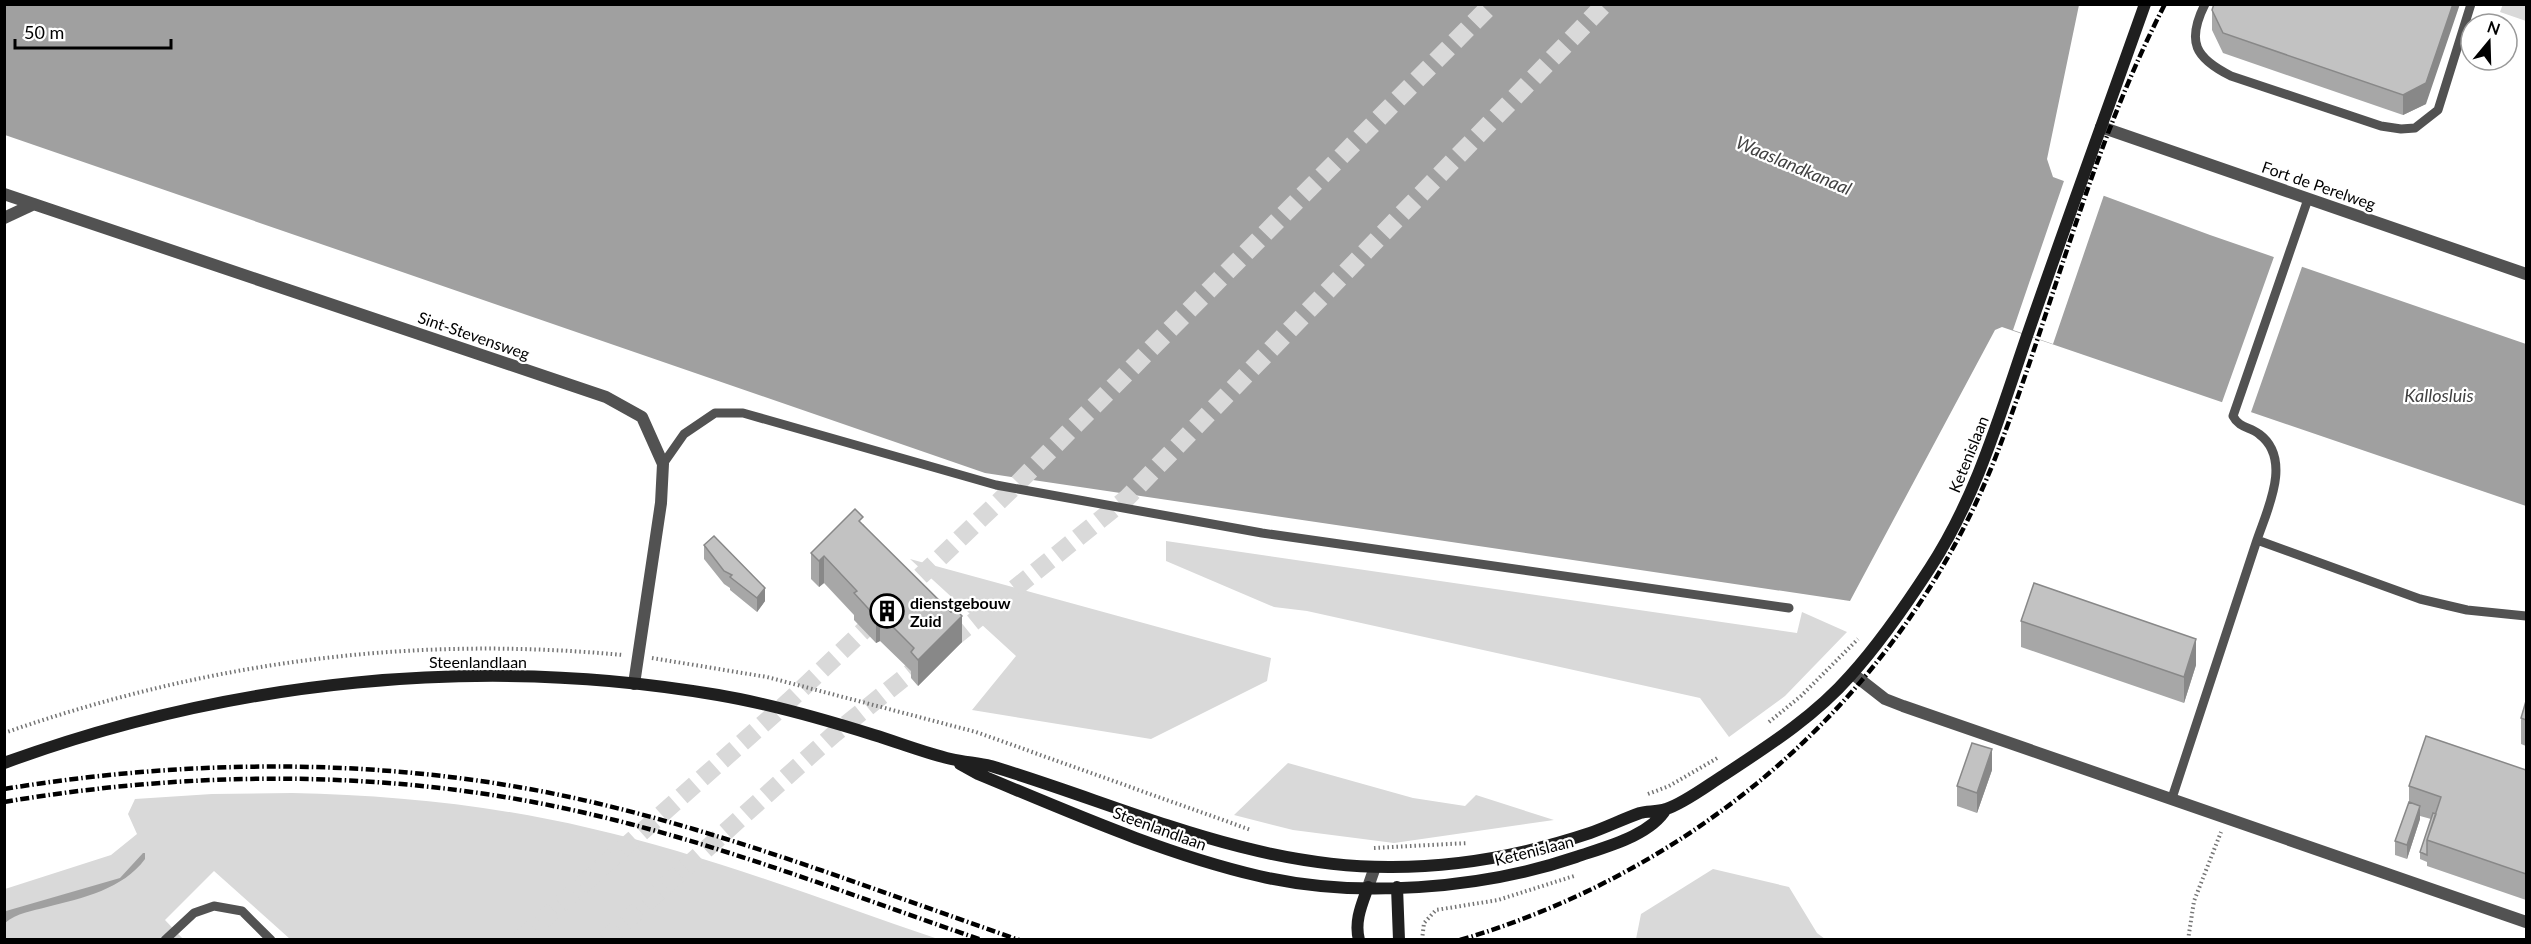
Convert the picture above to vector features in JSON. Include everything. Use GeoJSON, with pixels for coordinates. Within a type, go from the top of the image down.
{"type":"FeatureCollection","features":[{"type":"Feature","properties":{"kind":"main road","name":"Ketenislaan"},"geometry":{"type":"LineString","coordinates":[[1397,887],[1480,880],[1548,866],[1609,846],[1660,819],[1666,809],[1786,733],[1853,674],[1904,606],[1951,533],[1997,429],[2027,336],[2145,4]]}},
{"type":"Feature","properties":{"kind":"main road","name":"Steenlandlaan"},"geometry":{"type":"LineString","coordinates":[[4,763],[74,740],[199,707],[297,690],[446,676],[514,677],[634,684],[720,695],[802,713],[952,759],[984,764],[1230,846],[1304,861],[1397,867]]}},
{"type":"Feature","properties":{"kind":"main road","name":"Steenlandlaan"},"geometry":{"type":"LineString","coordinates":[[952,759],[989,778],[1137,839],[1187,857],[1261,877],[1368,887],[1397,887]]}},
{"type":"Feature","properties":{"kind":"main road","name":"Ketenislaan"},"geometry":{"type":"LineString","coordinates":[[1397,867],[1471,860],[1540,847],[1598,830],[1648,810],[1666,809]]}},
{"type":"Feature","properties":{"kind":"main road"},"geometry":{"type":"LineString","coordinates":[[1359,939],[1356,930],[1368,887]]}},
{"type":"Feature","properties":{"kind":"main road"},"geometry":{"type":"LineString","coordinates":[[1397,887],[1399,939]]}},
{"type":"Feature","properties":{"kind":"street","name":"Fort de Perelweg"},"geometry":{"type":"LineString","coordinates":[[2101,127],[2526,274]]}},
{"type":"Feature","properties":{"kind":"street","name":"Sint-Stevensweg"},"geometry":{"type":"LineString","coordinates":[[4,194],[606,397],[642,417],[663,464],[661,503],[634,684]]}},
{"type":"Feature","properties":{"kind":"street"},"geometry":{"type":"LineString","coordinates":[[4,218],[34,204]]}},
{"type":"Feature","properties":{"kind":"street"},"geometry":{"type":"LineString","coordinates":[[1853,674],[1885,699],[2526,922]]}},
{"type":"Feature","properties":{"kind":"street"},"geometry":{"type":"LineString","coordinates":[[1368,887],[1375,867]]}},
{"type":"Feature","properties":{"kind":"street"},"geometry":{"type":"LineString","coordinates":[[1397,867],[1397,887]]}},
{"type":"Feature","properties":{"kind":"lane"},"geometry":{"type":"LineString","coordinates":[[2205,4],[2194,39],[2197,51],[2211,66],[2241,80],[2381,126],[2401,129],[2415,128],[2438,110],[2471,4]]}},
{"type":"Feature","properties":{"kind":"lane"},"geometry":{"type":"LineString","coordinates":[[2172,798],[2277,480],[2275,462],[2270,448],[2260,434],[2236,422],[2233,417],[2308,199]]}},
{"type":"Feature","properties":{"kind":"lane"},"geometry":{"type":"LineString","coordinates":[[663,464],[684,434],[715,413],[743,413],[996,485],[1262,533],[1789,608]]}},
{"type":"Feature","properties":{"kind":"lane"},"geometry":{"type":"LineString","coordinates":[[2257,540],[2420,599],[2467,610],[2526,616]]}},
{"type":"Feature","properties":{"kind":"lane"},"geometry":{"type":"LineString","coordinates":[[165,939],[194,914],[214,906],[242,911],[271,939]]}},
{"type":"Feature","properties":{"kind":"path"},"geometry":{"type":"LineString","coordinates":[[1768,723],[1801,696],[1860,637]]}},
{"type":"Feature","properties":{"kind":"path"},"geometry":{"type":"LineString","coordinates":[[4,733],[77,708],[138,691],[276,663],[353,654],[482,647],[638,656],[767,677],[976,732],[1225,823],[1258,832]]}},
{"type":"Feature","properties":{"kind":"path"},"geometry":{"type":"LineString","coordinates":[[1637,799],[1669,786],[1726,752]]}},
{"type":"Feature","properties":{"kind":"path"},"geometry":{"type":"LineString","coordinates":[[2188,939],[2194,901],[2215,843],[2229,818]]}},
{"type":"Feature","properties":{"kind":"path"},"geometry":{"type":"LineString","coordinates":[[1362,848],[1477,842]]}},
{"type":"Feature","properties":{"kind":"shaded area"},"geometry":{"type":"Polygon","coordinates":[[[2503,4],[2526,5],[2526,21],[2519,19],[2519,12],[2500,12],[2503,4]]]}},
{"type":"Feature","properties":{"kind":"shaded area"},"geometry":{"type":"Polygon","coordinates":[[[1166,541],[1797,633],[1802,612],[1847,632],[1785,696],[1729,737],[1700,698],[1307,611],[1274,607],[1166,561],[1166,541]]]}},
{"type":"Feature","properties":{"kind":"shaded area"},"geometry":{"type":"Polygon","coordinates":[[[910,559],[1271,658],[1267,681],[1151,739],[972,710],[1016,656],[910,559]]]}},
{"type":"Feature","properties":{"kind":"shaded area"},"geometry":{"type":"Polygon","coordinates":[[[1288,763],[1413,798],[1465,806],[1476,795],[1554,820],[1394,843],[1293,830],[1234,815],[1288,763]]]}},
{"type":"Feature","properties":{"kind":"shaded area"},"geometry":{"type":"Polygon","coordinates":[[[292,793],[367,796],[479,807],[589,828],[678,851],[938,939],[290,939],[214,871],[165,920],[183,939],[5,940],[5,889],[111,855],[137,834],[128,814],[135,799],[212,794],[292,793]]]}},
{"type":"Feature","properties":{"kind":"shaded area"},"geometry":{"type":"Polygon","coordinates":[[[1713,869],[1789,887],[1817,933],[1825,939],[1636,939],[1641,914],[1713,869]]]}},
{"type":"Feature","properties":{"kind":"water"},"geometry":{"type":"Polygon","coordinates":[[[5,5],[2079,5],[2047,159],[2053,177],[2210,235],[2526,344],[2526,506],[2002,327],[1995,330],[1850,601],[985,473],[5,135],[5,5]]]}},
{"type":"Feature","properties":{"kind":"water"},"geometry":{"type":"Polygon","coordinates":[[[145,853],[145,859],[136,869],[114,885],[88,896],[25,913],[5,923],[6,911],[120,878],[145,853]]]}},
{"type":"Feature","properties":{"kind":"pier"},"geometry":{"type":"Polygon","coordinates":[[[2065,178],[2105,192],[2053,344],[2013,330],[2065,178]]]}},
{"type":"Feature","properties":{"kind":"pier"},"geometry":{"type":"Polygon","coordinates":[[[2275,254],[2303,264],[2250,415],[2221,405],[2275,254]]]}},
{"type":"Feature","properties":{"kind":"building"},"geometry":{"type":"Polygon","coordinates":[[[2214,4],[2453,4],[2426,83],[2403,95],[2223,33],[2212,10],[2214,4]]]}},
{"type":"Feature","properties":{"kind":"building"},"geometry":{"type":"Polygon","coordinates":[[[855,509],[863,517],[859,521],[951,612],[954,608],[962,616],[918,660],[911,652],[914,648],[880,614],[876,617],[854,593],[857,591],[824,556],[819,561],[811,553],[855,509]]]}},
{"type":"Feature","properties":{"kind":"building"},"geometry":{"type":"Polygon","coordinates":[[[714,536],[765,588],[757,598],[730,577],[732,575],[724,571],[704,545],[714,536]]]}},
{"type":"Feature","properties":{"kind":"building"},"geometry":{"type":"Polygon","coordinates":[[[2034,583],[2196,639],[2184,677],[2021,621],[2034,583]]]}},
{"type":"Feature","properties":{"kind":"building"},"geometry":{"type":"Polygon","coordinates":[[[2526,701],[2526,720],[2521,718],[2526,701]]]}},
{"type":"Feature","properties":{"kind":"building"},"geometry":{"type":"Polygon","coordinates":[[[2426,736],[2526,770],[2526,874],[2427,840],[2441,797],[2409,786],[2426,736]]]}},
{"type":"Feature","properties":{"kind":"building"},"geometry":{"type":"Polygon","coordinates":[[[1972,743],[1992,749],[1977,793],[1957,786],[1972,743]]]}},
{"type":"Feature","properties":{"kind":"building"},"geometry":{"type":"Polygon","coordinates":[[[2409,802],[2420,806],[2407,845],[2395,841],[2409,802]]]}},
{"type":"Feature","properties":{"kind":"building"},"geometry":{"type":"Polygon","coordinates":[[[2433,813],[2436,814],[2427,840],[2427,855],[2420,852],[2433,813]]]}},
{"type":"Feature","properties":{"kind":"tunnel"},"geometry":{"type":"LineString","coordinates":[[901,595],[1016,485],[1492,4]]}},
{"type":"Feature","properties":{"kind":"tunnel"},"geometry":{"type":"LineString","coordinates":[[605,940],[833,735],[1127,498],[1605,4]]}},
{"type":"Feature","properties":{"kind":"tunnel"},"geometry":{"type":"LineString","coordinates":[[520,940],[789,701],[881,614]]}},
{"type":"Feature","properties":{"kind":"railway"},"geometry":{"type":"LineString","coordinates":[[1460,940],[1549,908],[1633,868],[1712,818],[1784,760],[1850,694],[1907,621],[1956,542],[1996,456],[2094,170],[2139,58],[2165,4]]}},
{"type":"Feature","properties":{"kind":"railway"},"geometry":{"type":"LineString","coordinates":[[4,789],[152,771],[227,767],[376,770],[450,777],[523,788],[596,803],[703,832],[809,866],[1019,940]]}},
{"type":"Feature","properties":{"kind":"railway"},"geometry":{"type":"LineString","coordinates":[[4,802],[77,791],[226,779],[374,782],[448,789],[522,800],[643,827],[741,857],[982,940]]}},
{"type":"Feature","properties":{"kind":"place","name":"dienstgebouw Zuid"},"geometry":{"type":"Point","coordinates":[887,611]}},
{"type":"Feature","properties":{"kind":"water label","name":"Waaslandkanaal"},"geometry":{"type":"Point","coordinates":[1794,165]}},
{"type":"Feature","properties":{"kind":"water label","name":"Kallosluis"},"geometry":{"type":"Point","coordinates":[2439,395]}}]}
